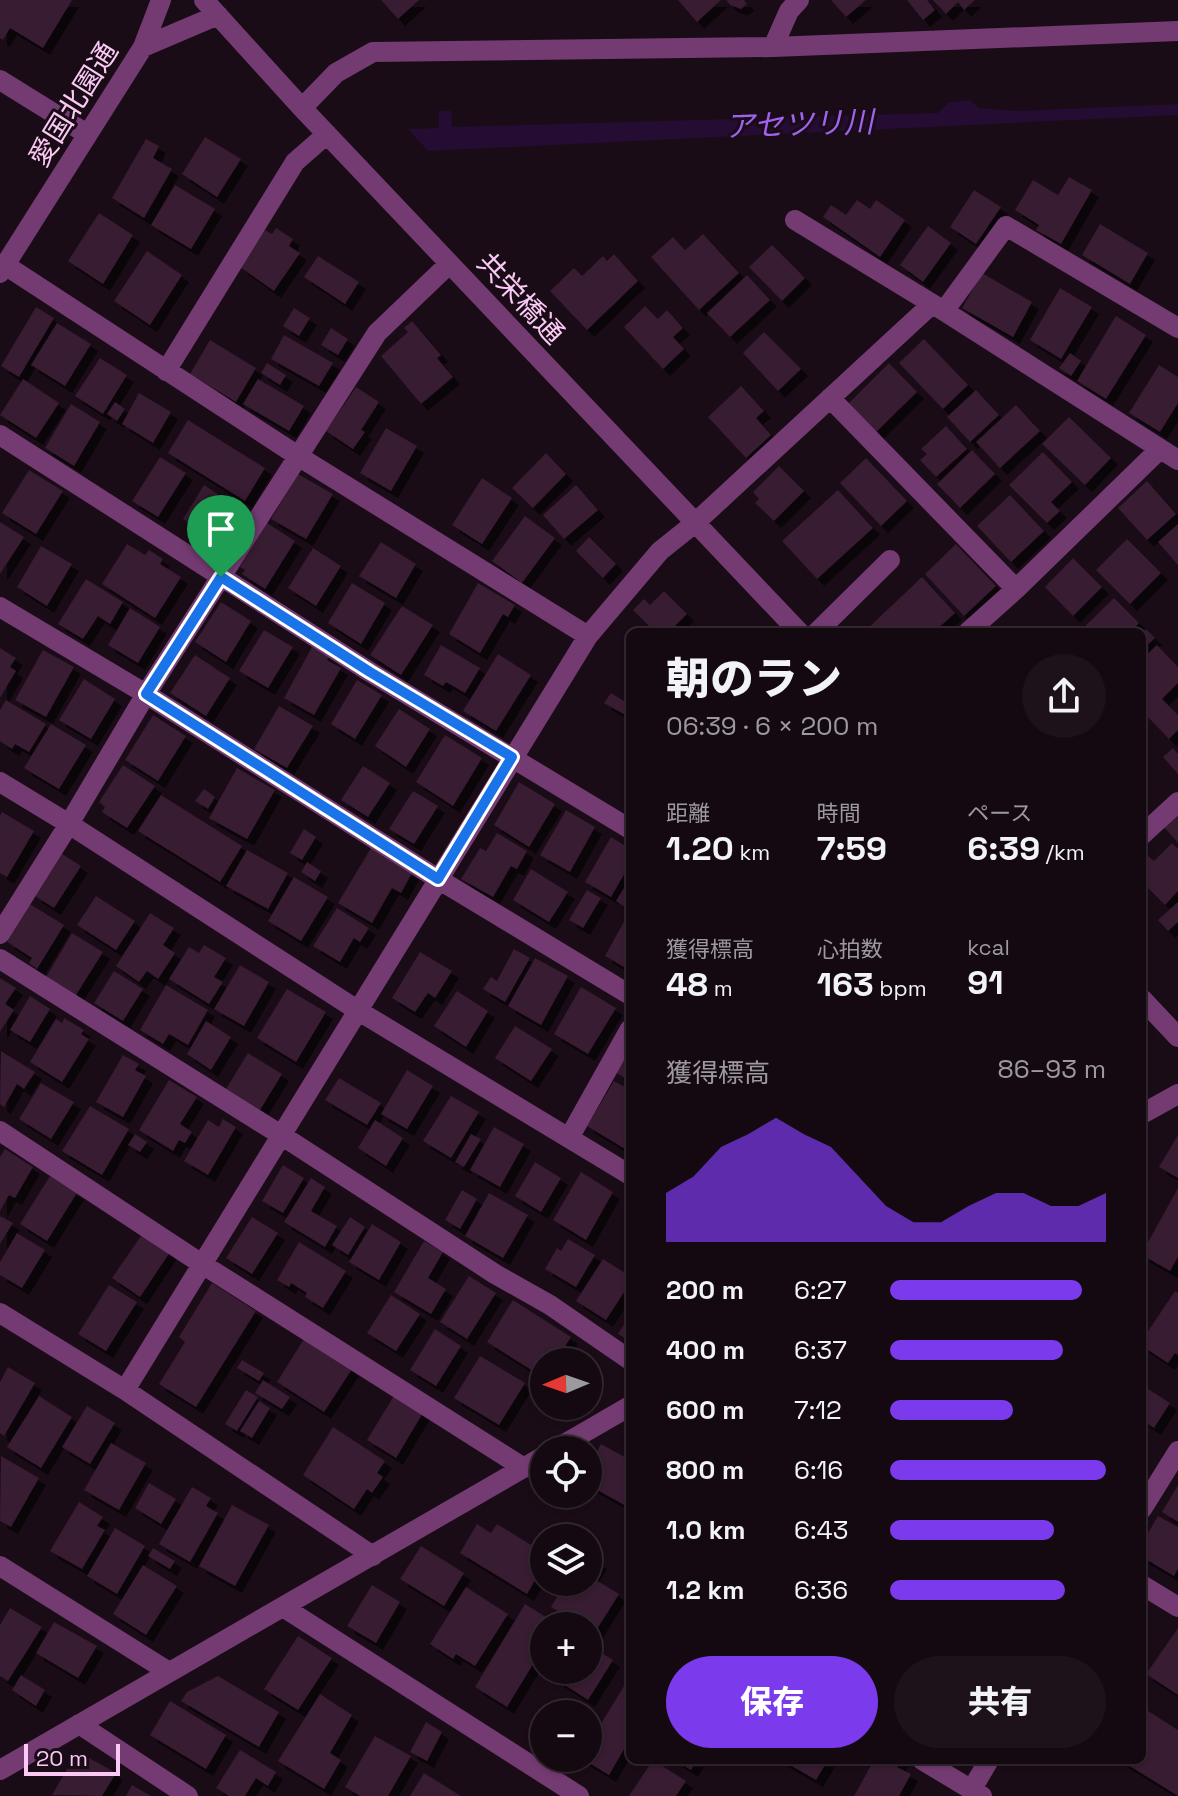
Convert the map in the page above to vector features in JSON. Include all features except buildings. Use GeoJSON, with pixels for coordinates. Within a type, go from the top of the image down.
{"type":"FeatureCollection","features":[{"type":"Feature","properties":{"kind":"street","name":"愛国北園通"},"geometry":{"type":"LineString","coordinates":[[2,269],[143,47],[161,0]]}},
{"type":"Feature","properties":{"kind":"street"},"geometry":{"type":"LineString","coordinates":[[773,47],[789,11],[799,0]]}},
{"type":"Feature","properties":{"kind":"street"},"geometry":{"type":"LineString","coordinates":[[143,47],[211,8]]}},
{"type":"Feature","properties":{"kind":"street","name":"共栄橋通"},"geometry":{"type":"LineString","coordinates":[[211,8],[795,628]]}},
{"type":"Feature","properties":{"kind":"street"},"geometry":{"type":"LineString","coordinates":[[302,108],[336,73],[373,52],[773,47],[1178,31]]}},
{"type":"Feature","properties":{"kind":"street"},"geometry":{"type":"LineString","coordinates":[[0,80],[87,134]]}},
{"type":"Feature","properties":{"kind":"street"},"geometry":{"type":"LineString","coordinates":[[166,371],[295,162],[327,134]]}},
{"type":"Feature","properties":{"kind":"street"},"geometry":{"type":"LineString","coordinates":[[795,220],[1172,454],[972,628]]}},
{"type":"Feature","properties":{"kind":"street"},"geometry":{"type":"LineString","coordinates":[[125,1390],[588,636],[660,551],[695,523],[830,398],[938,308],[1006,226],[1178,328]]}},
{"type":"Feature","properties":{"kind":"street"},"geometry":{"type":"LineString","coordinates":[[0,934],[146,694],[377,333],[449,264]]}},
{"type":"Feature","properties":{"kind":"street"},"geometry":{"type":"LineString","coordinates":[[2,269],[588,636]]}},
{"type":"Feature","properties":{"kind":"street"},"geometry":{"type":"LineString","coordinates":[[830,398],[1016,589]]}},
{"type":"Feature","properties":{"kind":"street"},"geometry":{"type":"LineString","coordinates":[[0,435],[370,672],[626,827]]}},
{"type":"Feature","properties":{"kind":"street"},"geometry":{"type":"LineString","coordinates":[[821,628],[890,560]]}},
{"type":"Feature","properties":{"kind":"street"},"geometry":{"type":"LineString","coordinates":[[0,607],[146,694],[438,879],[626,993]]}},
{"type":"Feature","properties":{"kind":"street"},"geometry":{"type":"LineString","coordinates":[[0,782],[357,1010],[626,1173]]}},
{"type":"Feature","properties":{"kind":"street"},"geometry":{"type":"LineString","coordinates":[[1146,831],[1178,802]]}},
{"type":"Feature","properties":{"kind":"street"},"geometry":{"type":"LineString","coordinates":[[0,959],[495,1274],[550,1305],[626,1357]]}},
{"type":"Feature","properties":{"kind":"street"},"geometry":{"type":"LineString","coordinates":[[1146,1003],[1178,1037]]}},
{"type":"Feature","properties":{"kind":"street"},"geometry":{"type":"LineString","coordinates":[[569,1138],[626,1036]]}},
{"type":"Feature","properties":{"kind":"street"},"geometry":{"type":"LineString","coordinates":[[1146,1112],[1178,1094]]}},
{"type":"Feature","properties":{"kind":"street"},"geometry":{"type":"LineString","coordinates":[[0,1131],[202,1264],[524,1468]]}},
{"type":"Feature","properties":{"kind":"street"},"geometry":{"type":"LineString","coordinates":[[0,1313],[125,1390],[373,1556]]}},
{"type":"Feature","properties":{"kind":"street"},"geometry":{"type":"LineString","coordinates":[[578,1436],[626,1408]]}},
{"type":"Feature","properties":{"kind":"street"},"geometry":{"type":"LineString","coordinates":[[1146,1503],[1178,1451]]}},
{"type":"Feature","properties":{"kind":"street"},"geometry":{"type":"LineString","coordinates":[[0,1770],[530,1464]]}},
{"type":"Feature","properties":{"kind":"street"},"geometry":{"type":"LineString","coordinates":[[0,1566],[169,1672]]}},
{"type":"Feature","properties":{"kind":"street"},"geometry":{"type":"LineString","coordinates":[[1146,1587],[1178,1607]]}},
{"type":"Feature","properties":{"kind":"street"},"geometry":{"type":"LineString","coordinates":[[283,1607],[579,1796]]}},
{"type":"Feature","properties":{"kind":"street"},"geometry":{"type":"LineString","coordinates":[[79,1724],[188,1796]]}},
{"type":"Feature","properties":{"kind":"street"},"geometry":{"type":"LineString","coordinates":[[929,1764],[977,1793],[988,1764]]}},
{"type":"Feature","properties":{"kind":"water","name":"アセツリ川"},"geometry":{"type":"Polygon","coordinates":[[[970,100],[979,108],[1019,111],[1178,104],[1178,115],[428,151],[408,129],[439,128],[439,111],[451,111],[452,127],[938,113],[948,103],[970,100]]]}},
{"type":"Feature","properties":{"kind":"route"},"geometry":{"type":"LineString","coordinates":[[221,577],[370,672],[512,757],[438,879],[146,694],[221,577]]}}]}
